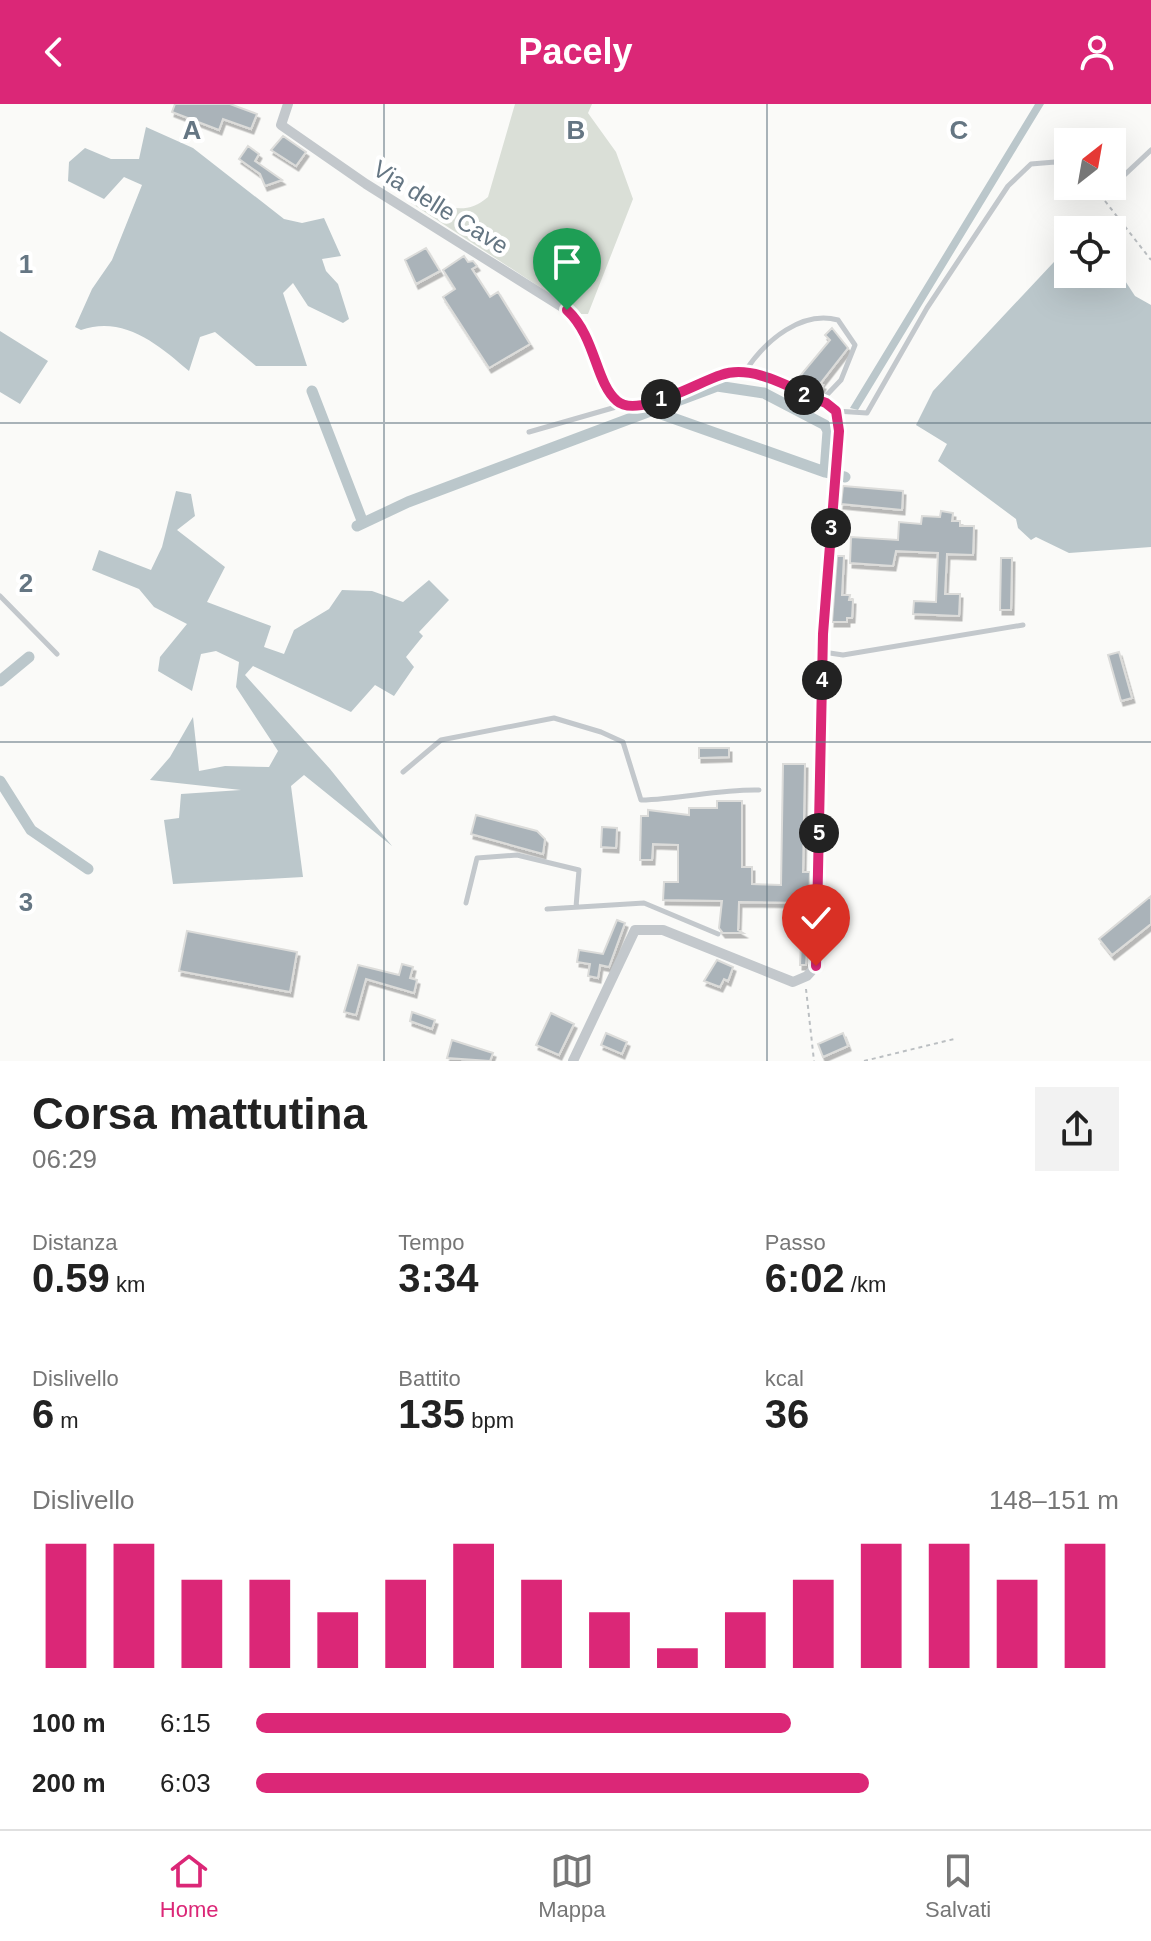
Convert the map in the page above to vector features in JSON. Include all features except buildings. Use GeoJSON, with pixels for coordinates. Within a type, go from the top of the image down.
{"type":"FeatureCollection","features":[{"type":"Feature","properties":{"kind":"street","name":"Via delle Cave"},"geometry":{"type":"LineString","coordinates":[[288,104],[281,125],[366,184],[574,317],[591,342],[611,393],[624,405]]}},
{"type":"Feature","properties":{"kind":"street"},"geometry":{"type":"LineString","coordinates":[[573,1061],[635,930],[663,930],[793,982],[807,976],[816,966],[823,652],[837,452],[836,411],[821,401],[746,371],[723,374],[640,406],[624,405]]}},
{"type":"Feature","properties":{"kind":"lane"},"geometry":{"type":"LineString","coordinates":[[1126,174],[1151,150]]}},
{"type":"Feature","properties":{"kind":"lane"},"geometry":{"type":"LineString","coordinates":[[836,411],[867,413],[927,308],[1008,186],[1031,164],[1054,162]]}},
{"type":"Feature","properties":{"kind":"lane"},"geometry":{"type":"LineString","coordinates":[[746,371],[754,358],[799,321],[821,315],[838,320],[855,345],[841,380],[821,401]]}},
{"type":"Feature","properties":{"kind":"lane"},"geometry":{"type":"LineString","coordinates":[[529,432],[624,405]]}},
{"type":"Feature","properties":{"kind":"lane"},"geometry":{"type":"LineString","coordinates":[[0,596],[57,654]]}},
{"type":"Feature","properties":{"kind":"lane"},"geometry":{"type":"LineString","coordinates":[[823,652],[843,655],[1023,625]]}},
{"type":"Feature","properties":{"kind":"lane"},"geometry":{"type":"LineString","coordinates":[[403,772],[441,740],[554,718],[623,742],[641,800],[706,796],[722,789],[759,790]]}},
{"type":"Feature","properties":{"kind":"lane"},"geometry":{"type":"LineString","coordinates":[[466,903],[477,858],[517,855],[579,870],[576,907]]}},
{"type":"Feature","properties":{"kind":"lane"},"geometry":{"type":"LineString","coordinates":[[547,909],[644,903],[718,934]]}},
{"type":"Feature","properties":{"kind":"path"},"geometry":{"type":"LineString","coordinates":[[1103,200],[1151,260]]}},
{"type":"Feature","properties":{"kind":"path"},"geometry":{"type":"LineString","coordinates":[[807,976],[805,1001],[814,1061]]}},
{"type":"Feature","properties":{"kind":"path"},"geometry":{"type":"LineString","coordinates":[[864,1061],[954,1039]]}},
{"type":"Feature","properties":{"kind":"shaded area"},"geometry":{"type":"Polygon","coordinates":[[[515,104],[592,104],[588,113],[616,152],[633,199],[588,314],[581,314],[411,203],[419,194],[446,206],[463,208],[488,197],[515,104]]]}},
{"type":"Feature","properties":{"kind":"shaded area"},"geometry":{"type":"Polygon","coordinates":[[[1035,104],[1044,104],[858,410],[850,408],[1035,104]]]}},
{"type":"Feature","properties":{"kind":"shaded area"},"geometry":{"type":"Polygon","coordinates":[[[146,127],[193,148],[284,219],[302,223],[324,218],[341,256],[322,259],[326,271],[338,284],[349,319],[343,323],[308,306],[293,283],[283,293],[307,366],[256,366],[215,332],[200,337],[189,371],[152,342],[125,329],[96,326],[81,330],[75,327],[92,289],[112,260],[142,185],[124,177],[104,199],[68,181],[69,162],[85,148],[111,159],[139,159],[146,127]]]}},
{"type":"Feature","properties":{"kind":"shaded area"},"geometry":{"type":"Polygon","coordinates":[[[1054,262],[1054,288],[1126,288],[1126,282],[1135,296],[1151,305],[1151,547],[1069,553],[1036,537],[1031,540],[1018,528],[1016,519],[938,461],[947,444],[916,425],[933,391],[1054,262]]]}},
{"type":"Feature","properties":{"kind":"shaded area"},"geometry":{"type":"Polygon","coordinates":[[[0,331],[48,361],[20,404],[0,392],[0,331]]]}},
{"type":"Feature","properties":{"kind":"shaded area"},"geometry":{"type":"Polygon","coordinates":[[[176,491],[191,494],[195,516],[177,530],[225,567],[207,602],[271,626],[264,647],[284,654],[294,630],[329,609],[342,590],[372,591],[403,602],[429,580],[449,600],[419,632],[423,636],[406,657],[414,667],[394,696],[375,685],[351,712],[253,666],[245,675],[330,769],[392,846],[304,775],[291,786],[303,877],[173,884],[164,820],[179,818],[181,794],[241,790],[150,780],[170,757],[193,717],[199,771],[225,766],[269,767],[278,751],[236,687],[239,662],[216,651],[201,654],[192,691],[158,671],[160,657],[187,624],[154,607],[139,589],[92,570],[99,550],[151,570],[162,547],[176,491]]]}},
{"type":"Feature","properties":{"kind":"waterway"},"geometry":{"type":"LineString","coordinates":[[357,526],[408,502],[717,386],[764,393],[825,425],[828,431],[825,472],[845,477]]}},
{"type":"Feature","properties":{"kind":"waterway"},"geometry":{"type":"LineString","coordinates":[[312,391],[363,523]]}},
{"type":"Feature","properties":{"kind":"waterway"},"geometry":{"type":"LineString","coordinates":[[650,410],[825,472]]}},
{"type":"Feature","properties":{"kind":"waterway"},"geometry":{"type":"LineString","coordinates":[[0,681],[29,657]]}},
{"type":"Feature","properties":{"kind":"waterway"},"geometry":{"type":"LineString","coordinates":[[0,781],[31,830],[88,869]]}},
{"type":"Feature","properties":{"kind":"route"},"geometry":{"type":"LineString","coordinates":[[567,310],[581,323],[607,386],[615,400],[624,405],[640,406],[723,374],[746,371],[826,403],[836,411],[839,431],[823,634],[816,966]]}}]}
